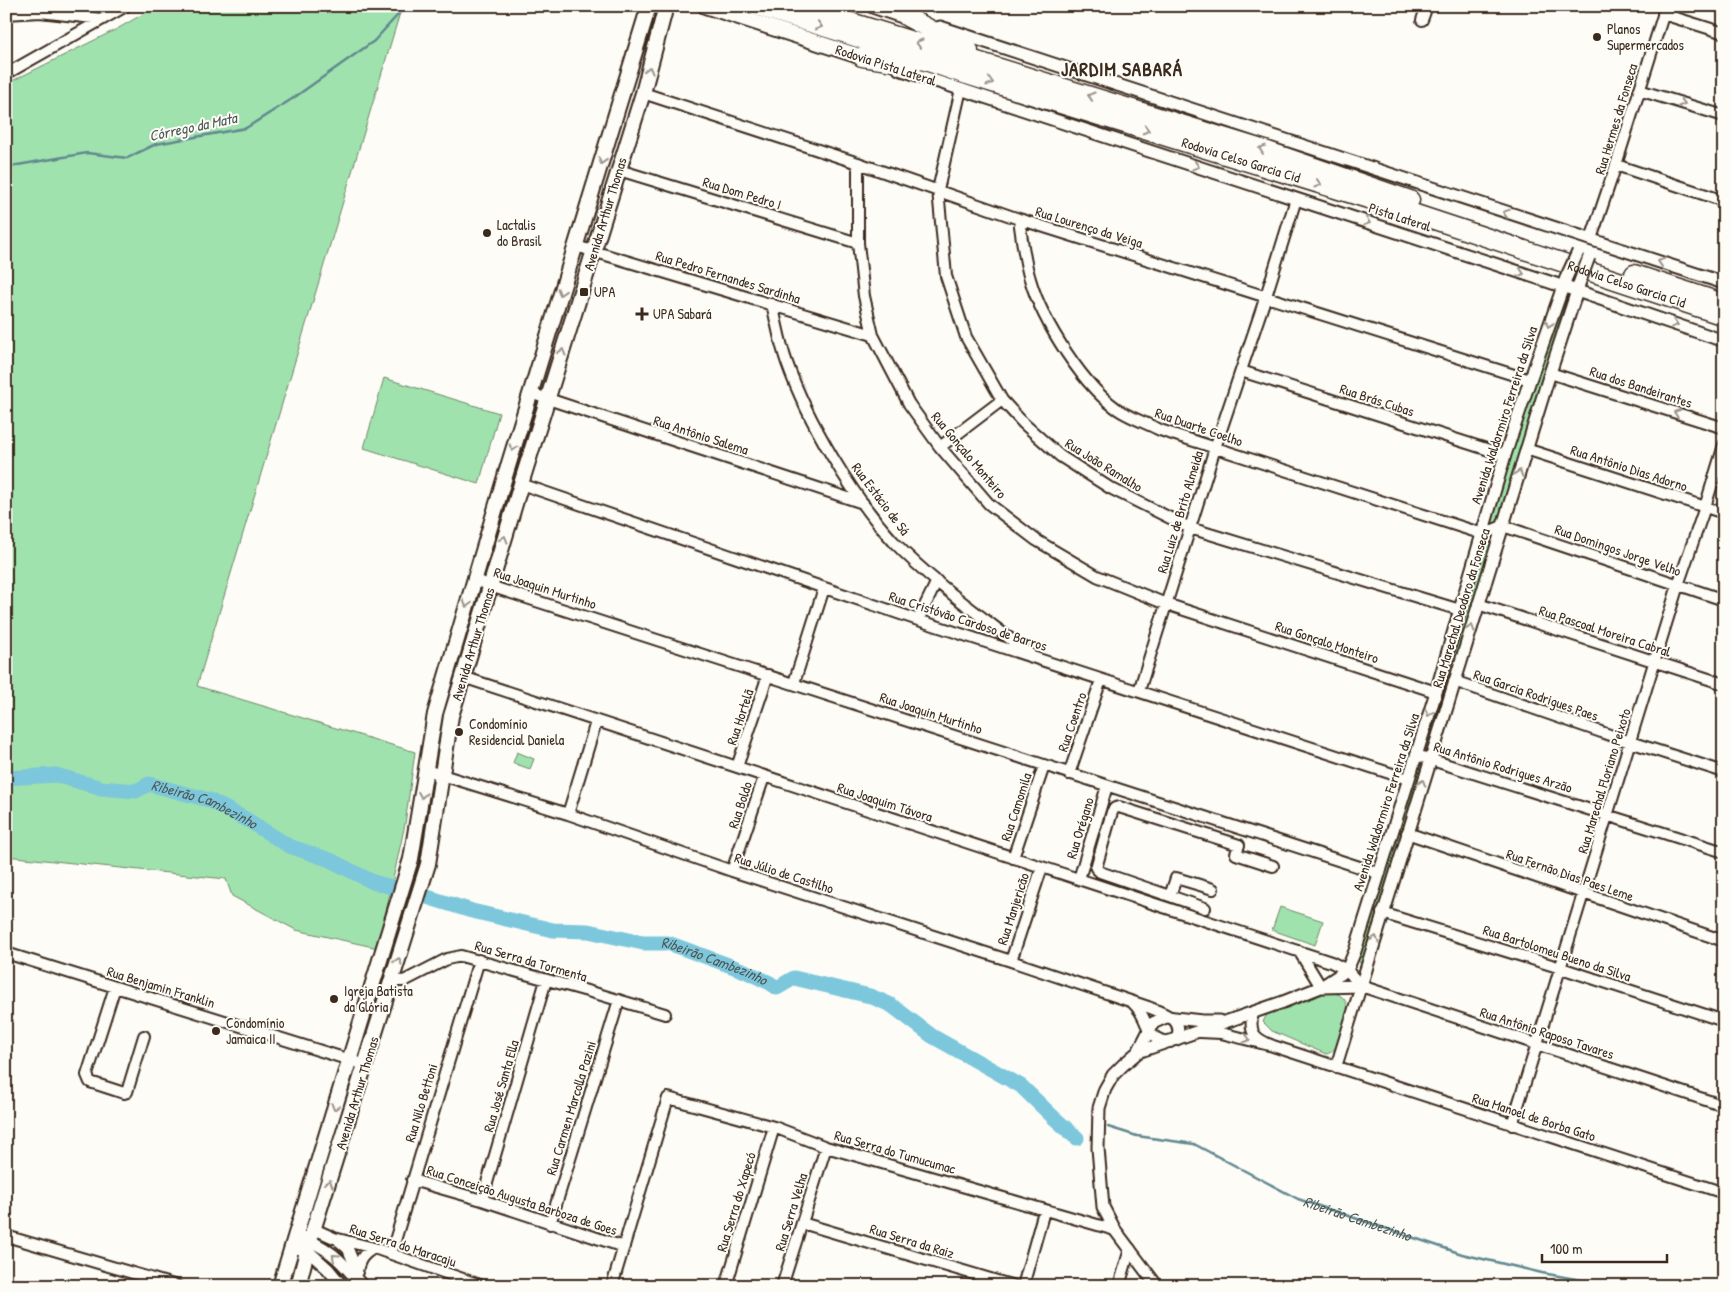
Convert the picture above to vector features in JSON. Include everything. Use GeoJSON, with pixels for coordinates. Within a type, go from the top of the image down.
{"type":"FeatureCollection","features":[{"type":"Feature","properties":{"kind":"highway","name":"Rodovia Celso Garcia Cid"},"geometry":{"type":"LineString","coordinates":[[756,6],[846,34],[961,81],[1410,212],[1724,316]]}},
{"type":"Feature","properties":{"kind":"highway","name":"Rodovia Celso Garcia Cid"},"geometry":{"type":"LineString","coordinates":[[799,6],[1262,149],[1535,243],[1724,303]]}},
{"type":"Feature","properties":{"kind":"highway"},"geometry":{"type":"LineString","coordinates":[[907,17],[1005,69]]}},
{"type":"Feature","properties":{"kind":"highway"},"geometry":{"type":"LineString","coordinates":[[862,57],[961,81]]}},
{"type":"Feature","properties":{"kind":"main road","name":"Avenida Arthur Thomas"},"geometry":{"type":"LineString","coordinates":[[280,1286],[411,859],[435,714],[530,393],[649,6]]}},
{"type":"Feature","properties":{"kind":"main road","name":"Avenida Arthur Thomas"},"geometry":{"type":"LineString","coordinates":[[298,1286],[428,864],[452,716],[463,677],[547,398],[632,128],[666,6]]}},
{"type":"Feature","properties":{"kind":"main road","name":"Rodovia Pista Lateral"},"geometry":{"type":"LineString","coordinates":[[705,6],[862,57]]}},
{"type":"Feature","properties":{"kind":"main road"},"geometry":{"type":"LineString","coordinates":[[874,6],[907,17]]}},
{"type":"Feature","properties":{"kind":"main road"},"geometry":{"type":"LineString","coordinates":[[616,114],[625,118],[632,128]]}},
{"type":"Feature","properties":{"kind":"street"},"geometry":{"type":"LineString","coordinates":[[6,74],[126,6]]}},
{"type":"Feature","properties":{"kind":"street"},"geometry":{"type":"LineString","coordinates":[[1422,20],[1427,6]]}},
{"type":"Feature","properties":{"kind":"street"},"geometry":{"type":"LineString","coordinates":[[1665,10],[1724,34]]}},
{"type":"Feature","properties":{"kind":"street","name":"Rua Hermes da Fonseca"},"geometry":{"type":"LineString","coordinates":[[1591,239],[1665,10]]}},
{"type":"Feature","properties":{"kind":"street"},"geometry":{"type":"LineString","coordinates":[[6,14],[40,12],[102,19]]}},
{"type":"Feature","properties":{"kind":"street"},"geometry":{"type":"LineString","coordinates":[[907,17],[1724,283]]}},
{"type":"Feature","properties":{"kind":"street","name":"Pista Lateral"},"geometry":{"type":"LineString","coordinates":[[961,81],[1066,123],[1296,199],[1564,282],[1724,341]]}},
{"type":"Feature","properties":{"kind":"street","name":"Rua João Ramalho"},"geometry":{"type":"LineString","coordinates":[[961,81],[938,190],[946,276],[966,337],[1002,400],[1023,423],[1060,456],[1110,488],[1190,528],[1460,610]]}},
{"type":"Feature","properties":{"kind":"street"},"geometry":{"type":"LineString","coordinates":[[1639,90],[1724,116]]}},
{"type":"Feature","properties":{"kind":"street","name":"Rua Lourenço da Veiga"},"geometry":{"type":"LineString","coordinates":[[642,93],[858,163],[1019,219],[1530,380]]}},
{"type":"Feature","properties":{"kind":"street","name":"Rua Gonçalo Monteiro"},"geometry":{"type":"LineString","coordinates":[[858,163],[858,243],[864,296],[873,335],[909,404],[940,447],[989,504],[1036,540],[1097,576],[1166,604],[1436,692]]}},
{"type":"Feature","properties":{"kind":"street"},"geometry":{"type":"LineString","coordinates":[[1616,165],[1724,201]]}},
{"type":"Feature","properties":{"kind":"street","name":"Rua Dom Pedro I"},"geometry":{"type":"LineString","coordinates":[[619,170],[858,243]]}},
{"type":"Feature","properties":{"kind":"street","name":"Rua Luiz de Brito Almeida"},"geometry":{"type":"LineString","coordinates":[[1139,691],[1214,448],[1266,296],[1296,199]]}},
{"type":"Feature","properties":{"kind":"street","name":"Rua Duarte Coelho"},"geometry":{"type":"LineString","coordinates":[[1019,219],[1030,280],[1049,326],[1077,369],[1097,391],[1121,412],[1160,430],[1483,534]]}},
{"type":"Feature","properties":{"kind":"street","name":"Avenida Waldormiro Ferreira da Silva"},"geometry":{"type":"LineString","coordinates":[[1347,970],[1355,951],[1436,692],[1505,455],[1530,380],[1564,282],[1578,252],[1591,239]]}},
{"type":"Feature","properties":{"kind":"street","name":"Rua Marechal Deodoro da Fonseca"},"geometry":{"type":"LineString","coordinates":[[1361,986],[1550,373],[1589,257],[1591,239]]}},
{"type":"Feature","properties":{"kind":"street","name":"Rua Pedro Fernandes Sardinha"},"geometry":{"type":"LineString","coordinates":[[576,246],[873,335]]}},
{"type":"Feature","properties":{"kind":"street","name":"Rua Estácio de Sá"},"geometry":{"type":"LineString","coordinates":[[772,304],[787,363],[809,414],[863,503],[893,540],[937,581],[1037,659]]}},
{"type":"Feature","properties":{"kind":"street","name":"Rua Brás Cubas"},"geometry":{"type":"LineString","coordinates":[[1241,371],[1505,455]]}},
{"type":"Feature","properties":{"kind":"street","name":"Rua dos Bandeirantes"},"geometry":{"type":"LineString","coordinates":[[1550,373],[1724,428]]}},
{"type":"Feature","properties":{"kind":"street","name":"Rua Antônio Salema"},"geometry":{"type":"LineString","coordinates":[[530,393],[863,503]]}},
{"type":"Feature","properties":{"kind":"street"},"geometry":{"type":"LineString","coordinates":[[940,447],[1002,400]]}},
{"type":"Feature","properties":{"kind":"street","name":"Rua Marechal Floriano Peixoto"},"geometry":{"type":"LineString","coordinates":[[1512,1125],[1678,585],[1724,445]]}},
{"type":"Feature","properties":{"kind":"street","name":"Rua Antônio Dias Adorno"},"geometry":{"type":"LineString","coordinates":[[1526,450],[1724,513]]}},
{"type":"Feature","properties":{"kind":"street","name":"Rua Cristóvão Cardoso de Barros"},"geometry":{"type":"LineString","coordinates":[[521,484],[918,620],[1408,779]]}},
{"type":"Feature","properties":{"kind":"street"},"geometry":{"type":"LineString","coordinates":[[1483,534],[1503,526]]}},
{"type":"Feature","properties":{"kind":"street","name":"Rua Domingos Jorge Velho"},"geometry":{"type":"LineString","coordinates":[[1503,526],[1724,600]]}},
{"type":"Feature","properties":{"kind":"street","name":"Rua Joaquin Murtinho"},"geometry":{"type":"LineString","coordinates":[[475,579],[490,586],[1378,873]]}},
{"type":"Feature","properties":{"kind":"street"},"geometry":{"type":"LineString","coordinates":[[918,620],[937,581]]}},
{"type":"Feature","properties":{"kind":"street"},"geometry":{"type":"LineString","coordinates":[[794,683],[824,588]]}},
{"type":"Feature","properties":{"kind":"street","name":"Rua Pascoal Moreira Cabral"},"geometry":{"type":"LineString","coordinates":[[1478,604],[1724,684]]}},
{"type":"Feature","properties":{"kind":"street","name":"Rua Hortelã"},"geometry":{"type":"LineString","coordinates":[[737,767],[768,675]]}},
{"type":"Feature","properties":{"kind":"street","name":"Rua Joaquim Távora"},"geometry":{"type":"LineString","coordinates":[[463,677],[1331,962],[1347,970],[1361,986]]}},
{"type":"Feature","properties":{"kind":"street","name":"Rua Coentro"},"geometry":{"type":"LineString","coordinates":[[1069,774],[1101,680]]}},
{"type":"Feature","properties":{"kind":"street","name":"Rua Garcia Rodrigues Paes"},"geometry":{"type":"LineString","coordinates":[[1454,681],[1630,742],[1724,772]]}},
{"type":"Feature","properties":{"kind":"street"},"geometry":{"type":"LineString","coordinates":[[568,814],[596,722]]}},
{"type":"Feature","properties":{"kind":"street","name":"Rua Antônio Rodrigues Arzão"},"geometry":{"type":"LineString","coordinates":[[1416,755],[1724,852]]}},
{"type":"Feature","properties":{"kind":"street","name":"Rua Camomila"},"geometry":{"type":"LineString","coordinates":[[1014,858],[1044,766]]}},
{"type":"Feature","properties":{"kind":"street","name":"Rua Júlio de Castilho"},"geometry":{"type":"LineString","coordinates":[[426,770],[568,814],[732,871],[1011,960],[1148,1007],[1170,1017]]}},
{"type":"Feature","properties":{"kind":"street","name":"Rua Boldo"},"geometry":{"type":"LineString","coordinates":[[732,871],[764,776]]}},
{"type":"Feature","properties":{"kind":"street","name":"Rua Orégano"},"geometry":{"type":"LineString","coordinates":[[1079,879],[1107,786]]}},
{"type":"Feature","properties":{"kind":"street"},"geometry":{"type":"LineString","coordinates":[[1205,908],[1100,872],[1096,868],[1112,812],[1115,808],[1118,807],[1239,845],[1236,854],[1273,866]]}},
{"type":"Feature","properties":{"kind":"street"},"geometry":{"type":"LineString","coordinates":[[1094,829],[1106,833]]}},
{"type":"Feature","properties":{"kind":"street","name":"Rua Fernão Dias Paes Leme"},"geometry":{"type":"LineString","coordinates":[[1407,833],[1724,941]]}},
{"type":"Feature","properties":{"kind":"street","name":"Rua Manjericão"},"geometry":{"type":"LineString","coordinates":[[1011,960],[1042,867]]}},
{"type":"Feature","properties":{"kind":"street"},"geometry":{"type":"LineString","coordinates":[[1170,896],[1176,878],[1213,889]]}},
{"type":"Feature","properties":{"kind":"street","name":"Rua Bartolomeu Bueno da Silva"},"geometry":{"type":"LineString","coordinates":[[1382,913],[1724,1021]]}},
{"type":"Feature","properties":{"kind":"street"},"geometry":{"type":"LineString","coordinates":[[1299,952],[1321,987]]}},
{"type":"Feature","properties":{"kind":"street","name":"Rua Benjamin Franklin"},"geometry":{"type":"LineString","coordinates":[[6,954],[366,1065]]}},
{"type":"Feature","properties":{"kind":"street","name":"Rua Serra da Tormenta"},"geometry":{"type":"LineString","coordinates":[[392,981],[404,981],[447,959],[461,956],[665,1014]]}},
{"type":"Feature","properties":{"kind":"street","name":"Rua Nilo Bettoni"},"geometry":{"type":"LineString","coordinates":[[391,1254],[479,960]]}},
{"type":"Feature","properties":{"kind":"street"},"geometry":{"type":"LineString","coordinates":[[1138,1052],[1253,1013],[1321,987],[1347,970]]}},
{"type":"Feature","properties":{"kind":"street","name":"Rua José Santa Ella"},"geometry":{"type":"LineString","coordinates":[[482,1200],[546,980]]}},
{"type":"Feature","properties":{"kind":"street"},"geometry":{"type":"LineString","coordinates":[[1253,1013],[1251,1026],[1254,1035],[1261,1041],[1336,1067],[1361,986],[1321,987]]}},
{"type":"Feature","properties":{"kind":"street","name":"Rua Antônio Raposo Tavares"},"geometry":{"type":"LineString","coordinates":[[1361,986],[1724,1106]]}},
{"type":"Feature","properties":{"kind":"street"},"geometry":{"type":"LineString","coordinates":[[115,987],[87,1075],[90,1082],[124,1093],[127,1092],[144,1036]]}},
{"type":"Feature","properties":{"kind":"street","name":"Rua Carmen Marcolla Pazini"},"geometry":{"type":"LineString","coordinates":[[550,1224],[619,1000]]}},
{"type":"Feature","properties":{"kind":"street"},"geometry":{"type":"LineString","coordinates":[[1133,1003],[1144,1016],[1153,1036],[1158,1040],[1173,1041]]}},
{"type":"Feature","properties":{"kind":"street"},"geometry":{"type":"LineString","coordinates":[[1157,1286],[1115,1230],[1103,1207],[1098,1148],[1099,1108],[1105,1090],[1114,1075],[1138,1052],[1153,1023],[1160,1018],[1170,1017],[1202,1022],[1232,1020]]}},
{"type":"Feature","properties":{"kind":"street"},"geometry":{"type":"LineString","coordinates":[[1170,1017],[1179,1027],[1179,1033],[1173,1041]]}},
{"type":"Feature","properties":{"kind":"street"},"geometry":{"type":"LineString","coordinates":[[1199,1032],[1221,1033],[1273,1046]]}},
{"type":"Feature","properties":{"kind":"street","name":"Rua Manoel de Borba Gato"},"geometry":{"type":"LineString","coordinates":[[1336,1067],[1724,1193]]}},
{"type":"Feature","properties":{"kind":"street","name":"Rua Serra do Tumucumac"},"geometry":{"type":"LineString","coordinates":[[624,1247],[668,1098],[774,1127],[826,1146],[1044,1211],[1115,1230]]}},
{"type":"Feature","properties":{"kind":"street","name":"Rua Serra do Xapecó"},"geometry":{"type":"LineString","coordinates":[[726,1286],[774,1127]]}},
{"type":"Feature","properties":{"kind":"street","name":"Rua Serra Velha"},"geometry":{"type":"LineString","coordinates":[[782,1286],[826,1146]]}},
{"type":"Feature","properties":{"kind":"street","name":"Rua Conceição Augusta Barboza de Goes"},"geometry":{"type":"LineString","coordinates":[[412,1180],[482,1200],[624,1247]]}},
{"type":"Feature","properties":{"kind":"street"},"geometry":{"type":"LineString","coordinates":[[1023,1286],[1044,1211]]}},
{"type":"Feature","properties":{"kind":"street","name":"Rua Serra da Raiz"},"geometry":{"type":"LineString","coordinates":[[802,1223],[1014,1286]]}},
{"type":"Feature","properties":{"kind":"street"},"geometry":{"type":"LineString","coordinates":[[6,1236],[177,1286]]}},
{"type":"Feature","properties":{"kind":"street"},"geometry":{"type":"LineString","coordinates":[[334,1238],[348,1249],[358,1278]]}},
{"type":"Feature","properties":{"kind":"street","name":"Rua Serra do Maracaju"},"geometry":{"type":"LineString","coordinates":[[311,1240],[334,1238],[374,1248],[483,1286]]}},
{"type":"Feature","properties":{"kind":"street"},"geometry":{"type":"LineString","coordinates":[[311,1240],[328,1269],[342,1286]]}},
{"type":"Feature","properties":{"kind":"street"},"geometry":{"type":"LineString","coordinates":[[294,1242],[311,1240],[336,1257],[358,1278]]}},
{"type":"Feature","properties":{"kind":"street"},"geometry":{"type":"LineString","coordinates":[[612,1286],[624,1247]]}},
{"type":"Feature","properties":{"kind":"street"},"geometry":{"type":"LineString","coordinates":[[358,1278],[361,1258],[374,1248]]}},
{"type":"Feature","properties":{"kind":"street"},"geometry":{"type":"LineString","coordinates":[[1119,1286],[1130,1249]]}},
{"type":"Feature","properties":{"kind":"green space"},"geometry":{"type":"Polygon","coordinates":[[[157,6],[402,6],[197,686],[415,752],[405,824],[378,948],[296,930],[232,896],[226,879],[6,856],[6,84],[117,29],[157,6]]]}},
{"type":"Feature","properties":{"kind":"green space"},"geometry":{"type":"Polygon","coordinates":[[[1562,292],[1568,294],[1498,525],[1492,526],[1491,522],[1562,292]]]}},
{"type":"Feature","properties":{"kind":"green space"},"geometry":{"type":"Polygon","coordinates":[[[384,378],[499,413],[479,484],[364,448],[384,378]]]}},
{"type":"Feature","properties":{"kind":"green space"},"geometry":{"type":"Polygon","coordinates":[[[1489,544],[1491,548],[1429,749],[1425,751],[1423,750],[1484,545],[1489,544]]]}},
{"type":"Feature","properties":{"kind":"green space"},"geometry":{"type":"Polygon","coordinates":[[[517,752],[534,759],[530,769],[513,763],[517,752]]]}},
{"type":"Feature","properties":{"kind":"green space"},"geometry":{"type":"Polygon","coordinates":[[[1420,763],[1424,765],[1364,962],[1360,963],[1357,959],[1420,763]]]}},
{"type":"Feature","properties":{"kind":"green space"},"geometry":{"type":"Polygon","coordinates":[[[1280,907],[1323,921],[1315,945],[1272,930],[1280,907]]]}},
{"type":"Feature","properties":{"kind":"green space"},"geometry":{"type":"Polygon","coordinates":[[[1329,992],[1337,994],[1344,999],[1348,1012],[1341,1039],[1337,1047],[1331,1052],[1326,1054],[1272,1031],[1263,1022],[1267,1014],[1329,992]]]}},
{"type":"Feature","properties":{"kind":"waterway","name":"Córrego da Mata"},"geometry":{"type":"LineString","coordinates":[[6,167],[87,153],[127,158],[156,144],[246,128],[292,99],[374,41],[406,6]]}},
{"type":"Feature","properties":{"kind":"waterway","name":"Ribeirão Cambezinho"},"geometry":{"type":"LineString","coordinates":[[6,778],[56,775],[101,788],[136,791],[149,784],[209,800],[249,821],[289,846],[330,860],[373,882],[392,887]]}},
{"type":"Feature","properties":{"kind":"waterway","name":"Ribeirão Cambezinho"},"geometry":{"type":"LineString","coordinates":[[424,896],[472,911],[553,930],[588,931],[643,943],[668,943],[745,971],[777,988],[794,978],[870,996],[891,1005],[932,1036],[1021,1086],[1077,1138]]}},
{"type":"Feature","properties":{"kind":"waterway","name":"Ribeirão Cambezinho"},"geometry":{"type":"LineString","coordinates":[[1108,1127],[1137,1136],[1194,1144],[1298,1199],[1462,1254],[1542,1273],[1615,1286]]}},
{"type":"Feature","properties":{"kind":"place","name":"Planos Supermercados"},"geometry":{"type":"Point","coordinates":[1597,37]}},
{"type":"Feature","properties":{"kind":"place","name":"Lactalis do Brasil"},"geometry":{"type":"Point","coordinates":[487,233]}},
{"type":"Feature","properties":{"kind":"place","name":"UPA"},"geometry":{"type":"Point","coordinates":[584,292]}},
{"type":"Feature","properties":{"kind":"place","name":"UPA Sabará"},"geometry":{"type":"Point","coordinates":[642,314]}},
{"type":"Feature","properties":{"kind":"place","name":"Condomínio Residencial Daniela"},"geometry":{"type":"Point","coordinates":[459,732]}},
{"type":"Feature","properties":{"kind":"place","name":"Igreja Batista da Glória"},"geometry":{"type":"Point","coordinates":[334,999]}},
{"type":"Feature","properties":{"kind":"place","name":"Condomínio Jamaica II"},"geometry":{"type":"Point","coordinates":[216,1031]}},
{"type":"Feature","properties":{"kind":"district","name":"JARDIM SABARÁ"},"geometry":{"type":"Point","coordinates":[1122,69]}}]}
